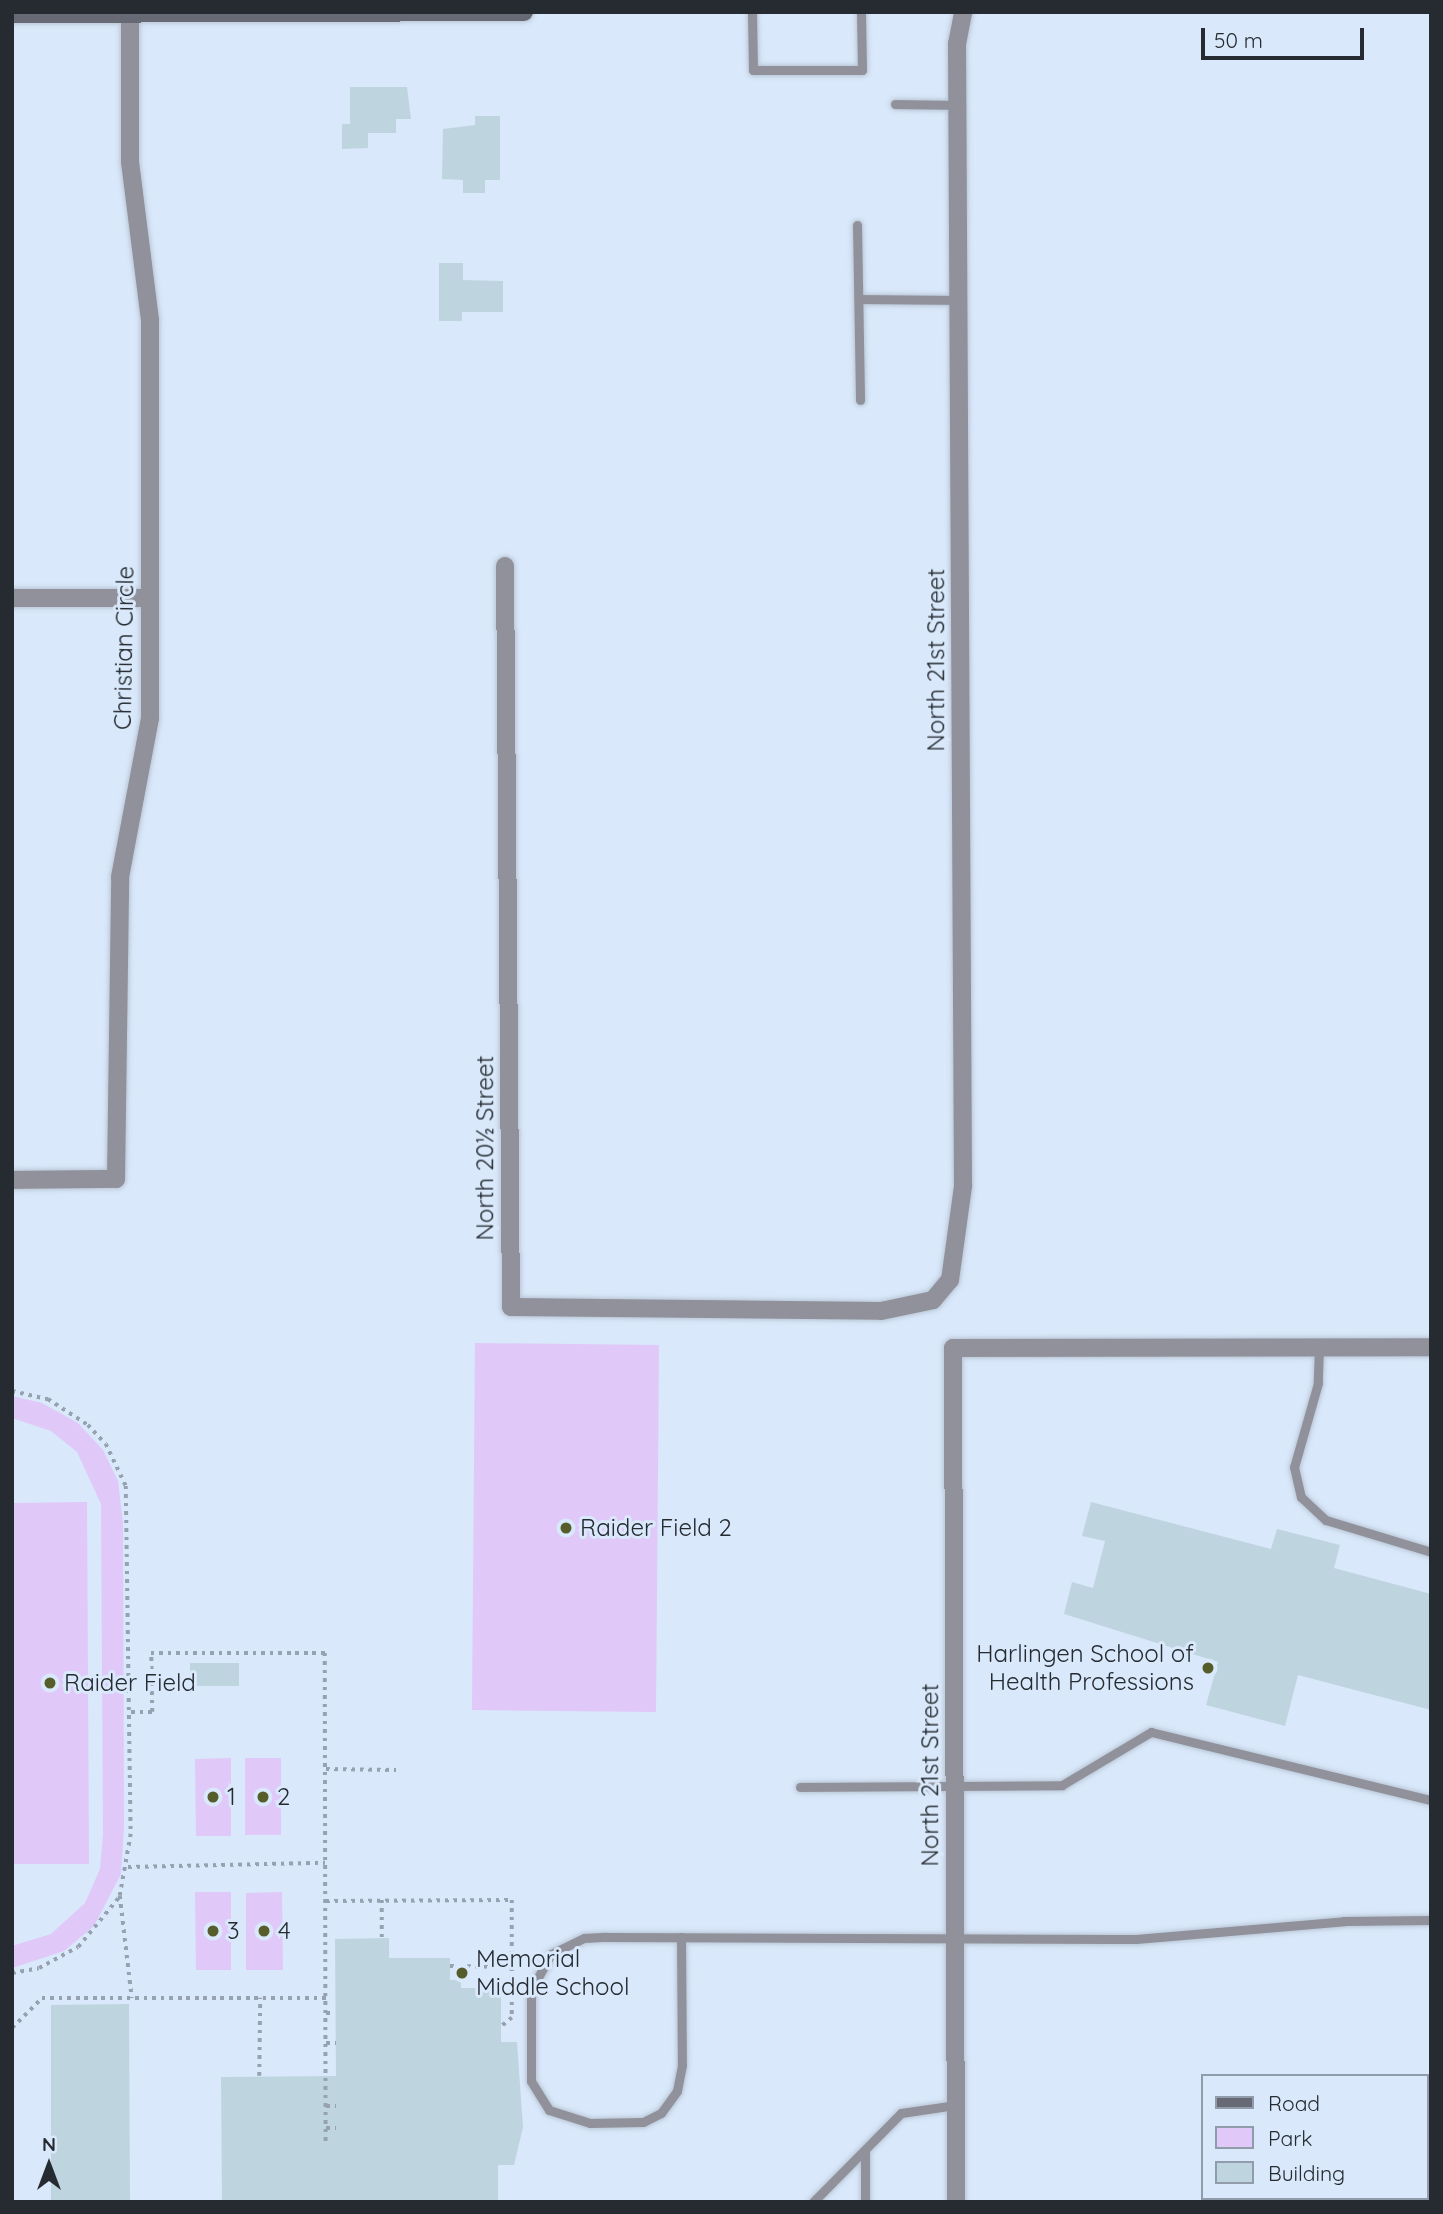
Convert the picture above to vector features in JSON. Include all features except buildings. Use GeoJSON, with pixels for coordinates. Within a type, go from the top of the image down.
{"type":"FeatureCollection","features":[{"type":"Feature","properties":{"kind":"street"},"geometry":{"type":"LineString","coordinates":[[12,14],[524,12]]}},
{"type":"Feature","properties":{"kind":"street","name":"North 21st Street"},"geometry":{"type":"LineString","coordinates":[[933,1300],[950,1280],[963,1186],[957,44],[963,12]]}},
{"type":"Feature","properties":{"kind":"street","name":"Christian Circle"},"geometry":{"type":"LineString","coordinates":[[12,1180],[116,1179],[120,877],[150,718],[150,320],[130,161],[130,13]]}},
{"type":"Feature","properties":{"kind":"street","name":"North 20½ Street"},"geometry":{"type":"LineString","coordinates":[[505,566],[511,1307],[881,1311],[933,1300]]}},
{"type":"Feature","properties":{"kind":"street"},"geometry":{"type":"LineString","coordinates":[[12,598],[150,598]]}},
{"type":"Feature","properties":{"kind":"street"},"geometry":{"type":"LineString","coordinates":[[1319,1347],[1431,1347]]}},
{"type":"Feature","properties":{"kind":"street","name":"North 21st Street"},"geometry":{"type":"LineString","coordinates":[[956,2202],[953,1348],[1319,1347]]}},
{"type":"Feature","properties":{"kind":"lane"},"geometry":{"type":"LineString","coordinates":[[752,12],[753,70],[862,70],[861,12]]}},
{"type":"Feature","properties":{"kind":"lane"},"geometry":{"type":"LineString","coordinates":[[895,104],[959,105]]}},
{"type":"Feature","properties":{"kind":"lane"},"geometry":{"type":"LineString","coordinates":[[857,225],[860,400]]}},
{"type":"Feature","properties":{"kind":"lane"},"geometry":{"type":"LineString","coordinates":[[860,299],[959,300]]}},
{"type":"Feature","properties":{"kind":"lane"},"geometry":{"type":"LineString","coordinates":[[1319,1347],[1318,1383],[1294,1468],[1301,1497],[1326,1520],[1431,1552]]}},
{"type":"Feature","properties":{"kind":"lane"},"geometry":{"type":"LineString","coordinates":[[800,1787],[1062,1785],[1151,1732],[1431,1800]]}},
{"type":"Feature","properties":{"kind":"lane"},"geometry":{"type":"LineString","coordinates":[[681,1937],[682,2064],[677,2091],[661,2113],[643,2122],[590,2123],[549,2110],[531,2081],[531,1990],[538,1969],[551,1954],[584,1938],[681,1937],[1136,1939],[1344,1921],[1431,1920]]}},
{"type":"Feature","properties":{"kind":"lane"},"geometry":{"type":"LineString","coordinates":[[813,2202],[901,2113],[956,2105]]}},
{"type":"Feature","properties":{"kind":"lane"},"geometry":{"type":"LineString","coordinates":[[865,2150],[865,2202]]}},
{"type":"Feature","properties":{"kind":"path"},"geometry":{"type":"LineString","coordinates":[[12,1391],[69,1410],[106,1444],[118,1465],[129,1505],[131,1712],[128,1867],[120,1896],[132,1998]]}},
{"type":"Feature","properties":{"kind":"path"},"geometry":{"type":"LineString","coordinates":[[131,1712],[152,1712],[151,1653],[325,1653],[326,2145]]}},
{"type":"Feature","properties":{"kind":"path"},"geometry":{"type":"LineString","coordinates":[[326,1769],[396,1770]]}},
{"type":"Feature","properties":{"kind":"path"},"geometry":{"type":"LineString","coordinates":[[128,1867],[326,1863]]}},
{"type":"Feature","properties":{"kind":"path"},"geometry":{"type":"LineString","coordinates":[[12,1973],[39,1968],[78,1947],[120,1896]]}},
{"type":"Feature","properties":{"kind":"path"},"geometry":{"type":"LineString","coordinates":[[382,1900],[382,1938]]}},
{"type":"Feature","properties":{"kind":"path"},"geometry":{"type":"LineString","coordinates":[[326,1901],[512,1900],[512,2018],[500,2027]]}},
{"type":"Feature","properties":{"kind":"path"},"geometry":{"type":"LineString","coordinates":[[450,1966],[512,1967]]}},
{"type":"Feature","properties":{"kind":"path"},"geometry":{"type":"LineString","coordinates":[[12,2028],[42,1998],[326,1998]]}},
{"type":"Feature","properties":{"kind":"path"},"geometry":{"type":"LineString","coordinates":[[260,1998],[260,2076]]}},
{"type":"Feature","properties":{"kind":"path"},"geometry":{"type":"LineString","coordinates":[[326,2013],[335,2013]]}},
{"type":"Feature","properties":{"kind":"path"},"geometry":{"type":"LineString","coordinates":[[326,2043],[336,2043]]}},
{"type":"Feature","properties":{"kind":"path"},"geometry":{"type":"LineString","coordinates":[[326,2106],[336,2106]]}},
{"type":"Feature","properties":{"kind":"path"},"geometry":{"type":"LineString","coordinates":[[326,2128],[336,2128]]}},
{"type":"Feature","properties":{"kind":"green space","name":"Raider Field 2"},"geometry":{"type":"Polygon","coordinates":[[[475,1343],[659,1345],[656,1712],[472,1710],[475,1343]]]}},
{"type":"Feature","properties":{"kind":"green space"},"geometry":{"type":"Polygon","coordinates":[[[12,1396],[42,1403],[78,1423],[103,1450],[118,1481],[123,1523],[124,1826],[121,1874],[94,1926],[64,1951],[12,1968],[12,1946],[51,1934],[85,1903],[100,1869],[103,1834],[101,1504],[77,1452],[51,1431],[12,1418],[12,1396]]]}},
{"type":"Feature","properties":{"kind":"green space","name":"Raider Field"},"geometry":{"type":"Polygon","coordinates":[[[87,1502],[89,1864],[12,1864],[12,1503],[87,1502]]]}},
{"type":"Feature","properties":{"kind":"green space","name":"1"},"geometry":{"type":"Polygon","coordinates":[[[231,1758],[231,1836],[196,1836],[195,1759],[231,1758]]]}},
{"type":"Feature","properties":{"kind":"green space","name":"2"},"geometry":{"type":"Polygon","coordinates":[[[245,1758],[281,1758],[281,1835],[245,1835],[245,1758]]]}},
{"type":"Feature","properties":{"kind":"green space","name":"3"},"geometry":{"type":"Polygon","coordinates":[[[195,1892],[231,1892],[231,1970],[196,1970],[195,1892]]]}},
{"type":"Feature","properties":{"kind":"green space","name":"4"},"geometry":{"type":"Polygon","coordinates":[[[282,1892],[283,1970],[246,1970],[246,1893],[282,1892]]]}},
{"type":"Feature","properties":{"kind":"place","name":"Raider Field 2"},"geometry":{"type":"Point","coordinates":[566,1528]}},
{"type":"Feature","properties":{"kind":"place","name":"Harlingen School of Health Professions"},"geometry":{"type":"Point","coordinates":[1208,1668]}},
{"type":"Feature","properties":{"kind":"place","name":"Raider Field"},"geometry":{"type":"Point","coordinates":[50,1683]}},
{"type":"Feature","properties":{"kind":"place","name":"1"},"geometry":{"type":"Point","coordinates":[213,1797]}},
{"type":"Feature","properties":{"kind":"place","name":"2"},"geometry":{"type":"Point","coordinates":[263,1797]}},
{"type":"Feature","properties":{"kind":"place","name":"3"},"geometry":{"type":"Point","coordinates":[213,1931]}},
{"type":"Feature","properties":{"kind":"place","name":"4"},"geometry":{"type":"Point","coordinates":[264,1931]}},
{"type":"Feature","properties":{"kind":"place","name":"Memorial Middle School"},"geometry":{"type":"Point","coordinates":[462,1973]}}]}
